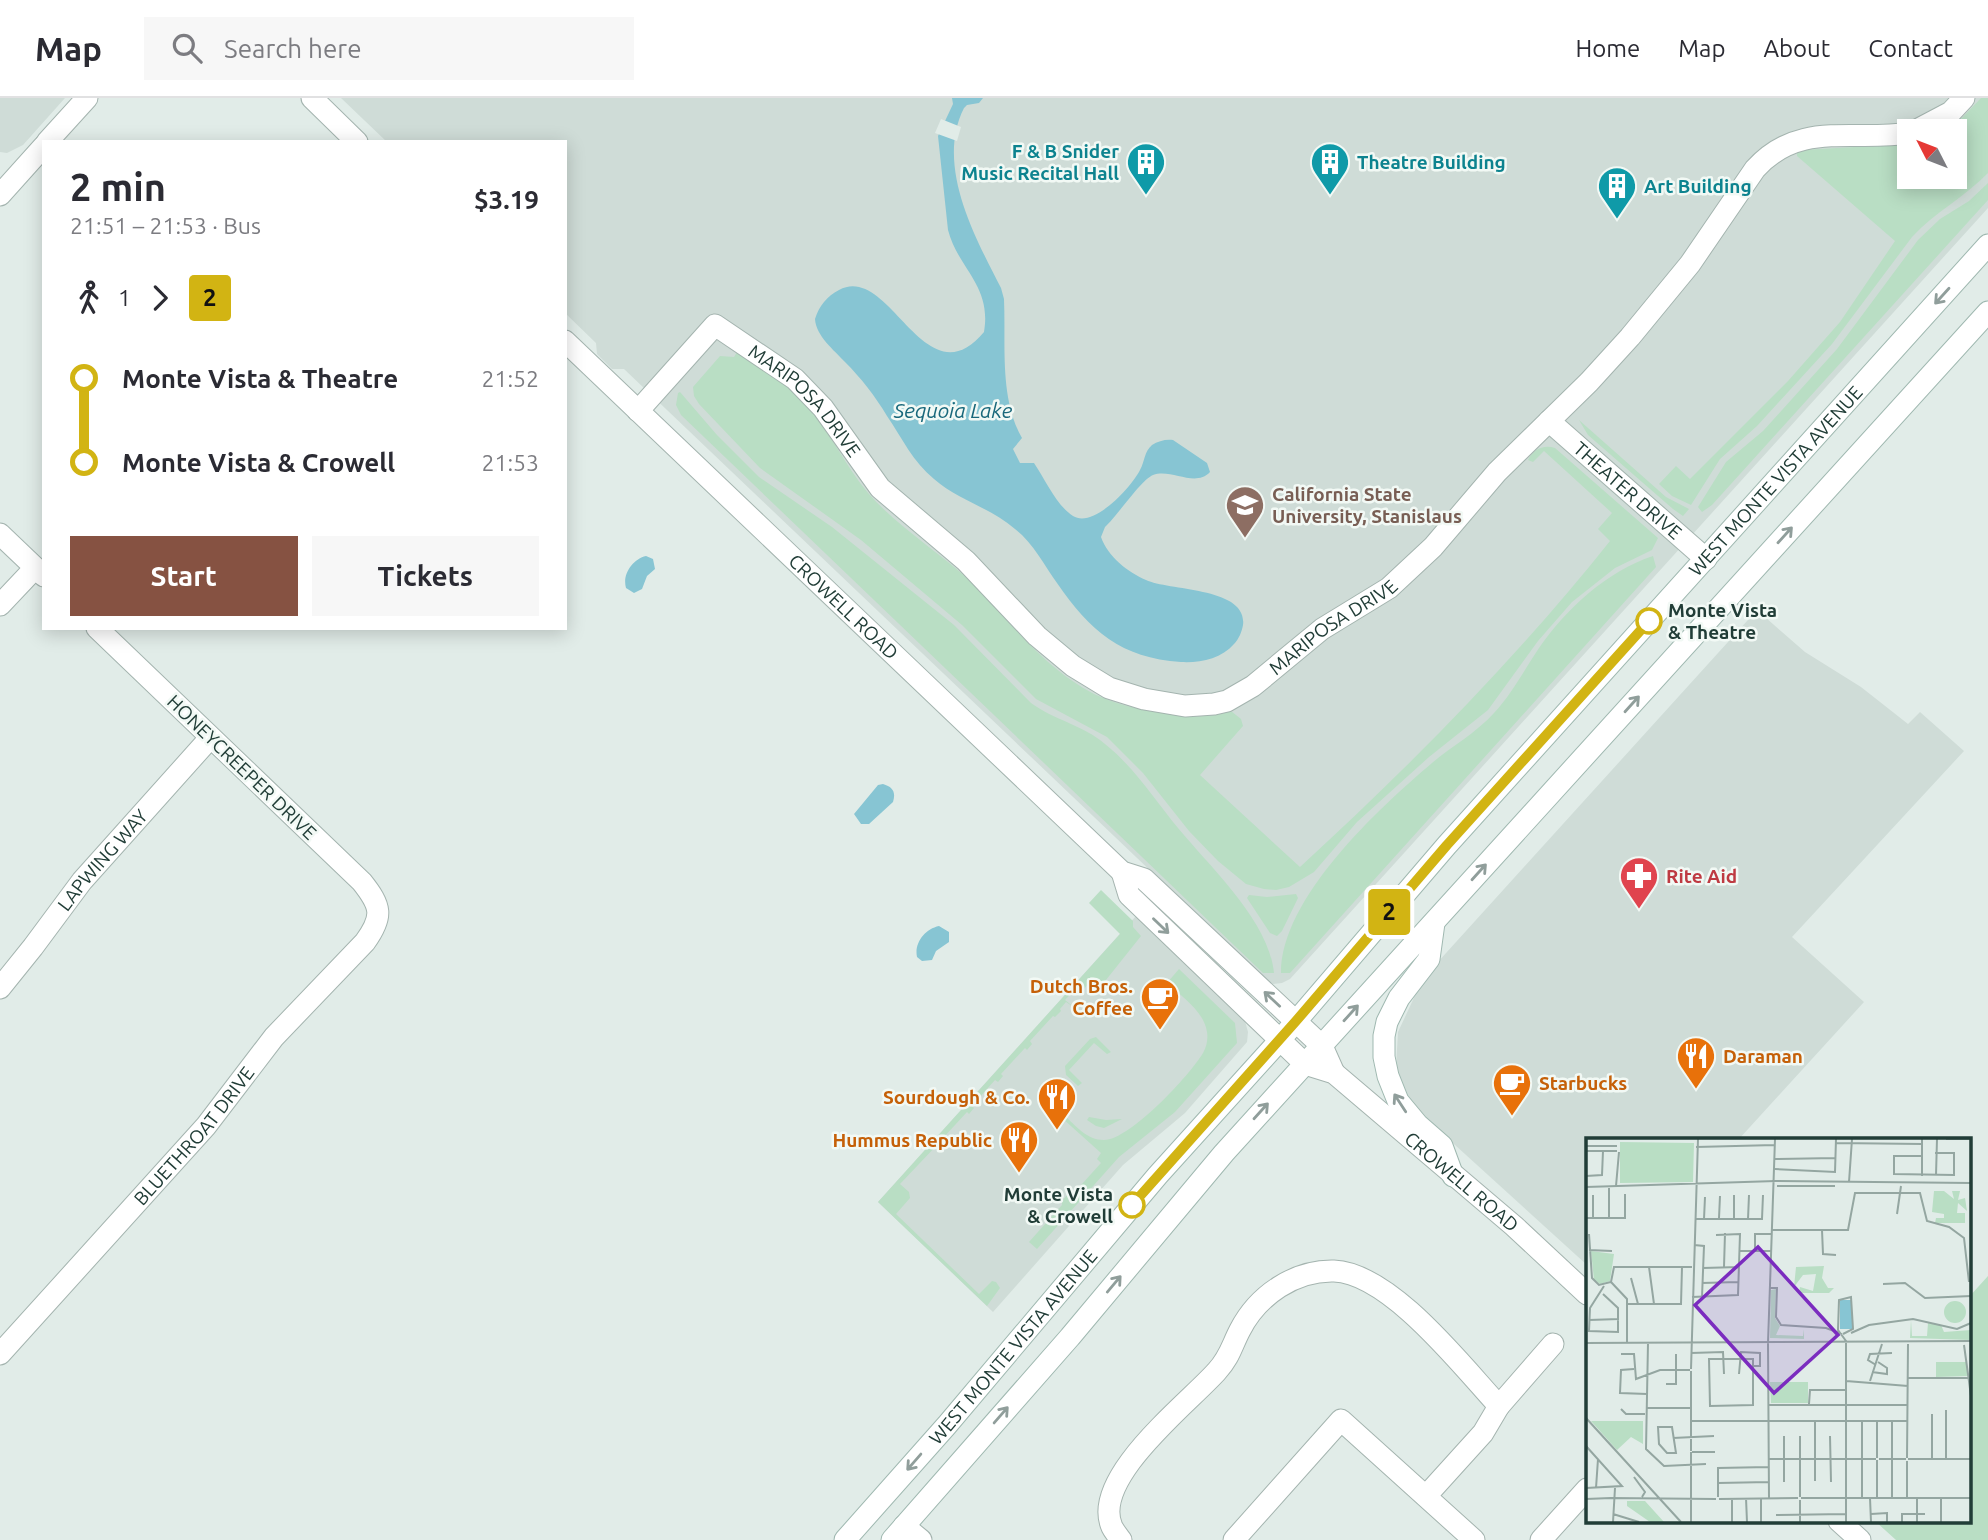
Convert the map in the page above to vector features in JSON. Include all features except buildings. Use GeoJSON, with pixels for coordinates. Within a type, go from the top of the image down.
{"type":"FeatureCollection","features":[{"type":"Feature","properties":{"kind":"street"},"geometry":{"type":"LineString","coordinates":[[49,140],[87,98]]}},
{"type":"Feature","properties":{"kind":"street"},"geometry":{"type":"LineString","coordinates":[[312,98],[355,140]]}},
{"type":"Feature","properties":{"kind":"street"},"geometry":{"type":"LineString","coordinates":[[1938,118],[1949,98]]}},
{"type":"Feature","properties":{"kind":"street"},"geometry":{"type":"LineString","coordinates":[[1938,118],[1951,112],[1964,98]]}},
{"type":"Feature","properties":{"kind":"street","name":"MARIPOSA DRIVE"},"geometry":{"type":"LineString","coordinates":[[638,411],[715,325],[795,379],[823,408],[880,488],[966,561],[1053,650],[1108,688],[1170,704],[1200,706],[1227,701],[1266,676],[1322,629],[1380,594],[1433,547],[1497,472],[1589,382],[1668,292],[1767,156],[1790,143],[1808,137],[1897,133]]}},
{"type":"Feature","properties":{"kind":"street"},"geometry":{"type":"LineString","coordinates":[[2,189],[42,148]]}},
{"type":"Feature","properties":{"kind":"street","name":"WEST MONTE VISTA AVENUE"},"geometry":{"type":"LineString","coordinates":[[845,1540],[947,1425],[1158,1175],[1280,1040],[1447,845],[1988,245]]}},
{"type":"Feature","properties":{"kind":"street","name":"WEST MONTE VISTA AVENUE"},"geometry":{"type":"LineString","coordinates":[[898,1533],[1070,1337],[1224,1153],[1988,312]]}},
{"type":"Feature","properties":{"kind":"street","name":"CROWELL ROAD"},"geometry":{"type":"LineString","coordinates":[[567,343],[1122,872],[1144,879],[1296,1021],[1322,1046],[1334,1073]]}},
{"type":"Feature","properties":{"kind":"street","name":"THEATER DRIVE"},"geometry":{"type":"LineString","coordinates":[[1549,421],[1706,559]]}},
{"type":"Feature","properties":{"kind":"street"},"geometry":{"type":"LineString","coordinates":[[0,534],[39,572],[0,605]]}},
{"type":"Feature","properties":{"kind":"street","name":"HONEYCREEPER DRIVE"},"geometry":{"type":"LineString","coordinates":[[99,630],[362,882],[379,911]]}},
{"type":"Feature","properties":{"kind":"street","name":"LAPWING WAY"},"geometry":{"type":"LineString","coordinates":[[0,988],[82,881],[210,738]]}},
{"type":"Feature","properties":{"kind":"street","name":"CROWELL ROAD"},"geometry":{"type":"LineString","coordinates":[[1122,872],[1129,895],[1305,1064],[1334,1073],[1514,1226],[1586,1293]]}},
{"type":"Feature","properties":{"kind":"street","name":"BLUETHROAT DRIVE"},"geometry":{"type":"LineString","coordinates":[[0,1354],[206,1126],[274,1037],[365,942],[375,928],[379,911]]}},
{"type":"Feature","properties":{"kind":"street"},"geometry":{"type":"LineString","coordinates":[[1434,923],[1429,959],[1399,998],[1387,1022],[1384,1057],[1390,1084],[1398,1101],[1418,1125],[1442,1146],[1453,1176]]}},
{"type":"Feature","properties":{"kind":"street"},"geometry":{"type":"LineString","coordinates":[[1121,1540],[1111,1526],[1112,1497],[1134,1455],[1217,1371],[1231,1353],[1240,1330],[1252,1312],[1270,1294],[1290,1280],[1311,1273],[1336,1271],[1363,1278],[1385,1290],[1405,1306],[1499,1406]]}},
{"type":"Feature","properties":{"kind":"street"},"geometry":{"type":"LineString","coordinates":[[1426,1496],[1483,1433],[1499,1406],[1553,1344]]}},
{"type":"Feature","properties":{"kind":"street"},"geometry":{"type":"LineString","coordinates":[[1234,1540],[1341,1420],[1475,1540]]}},
{"type":"Feature","properties":{"kind":"street"},"geometry":{"type":"LineString","coordinates":[[1541,1540],[1586,1490]]}},
{"type":"Feature","properties":{"kind":"street"},"geometry":{"type":"LineString","coordinates":[[1840,1522],[1860,1540]]}},
{"type":"Feature","properties":{"kind":"street"},"geometry":{"type":"LineString","coordinates":[[898,1533],[921,1540]]}},
{"type":"Feature","properties":{"kind":"shaded area"},"geometry":{"type":"Polygon","coordinates":[[[0,98],[65,98],[23,145],[7,153],[0,152],[0,98]]]}},
{"type":"Feature","properties":{"kind":"shaded area","name":"California State University, Stanislaus"},"geometry":{"type":"Polygon","coordinates":[[[341,98],[1988,98],[1988,208],[1290,979],[1282,983],[1273,984],[1264,979],[624,369],[612,369],[597,354],[596,343],[567,315],[567,140],[385,140],[341,98]]]}},
{"type":"Feature","properties":{"kind":"shaded area"},"geometry":{"type":"Polygon","coordinates":[[[1757,610],[1805,652],[1861,687],[1908,724],[1920,712],[1964,751],[1792,937],[1864,1002],[1740,1138],[1586,1138],[1586,1264],[1422,1115],[1409,1101],[1401,1085],[1396,1067],[1398,1032],[1419,987],[1437,963],[1757,610]]]}},
{"type":"Feature","properties":{"kind":"shaded area"},"geometry":{"type":"Polygon","coordinates":[[[1136,916],[1245,1021],[1247,1042],[1185,1113],[1123,1165],[993,1312],[878,1202],[1136,916]]]}},
{"type":"Feature","properties":{"kind":"green space"},"geometry":{"type":"Polygon","coordinates":[[[1981,98],[1988,98],[1988,173],[1912,237],[1832,344],[1757,426],[1720,459],[1691,505],[1672,496],[1659,484],[1676,466],[1690,479],[1788,381],[1840,322],[1895,241],[1797,156],[1797,153],[1801,150],[1897,145],[1897,189],[1967,189],[1967,119],[1961,119],[1981,98]]]}},
{"type":"Feature","properties":{"kind":"green space"},"geometry":{"type":"Polygon","coordinates":[[[1988,183],[1988,200],[1712,505],[1702,512],[1698,507],[1726,462],[1763,431],[1837,349],[1918,240],[1940,219],[1969,201],[1988,183]]]}},
{"type":"Feature","properties":{"kind":"green space"},"geometry":{"type":"Polygon","coordinates":[[[737,352],[798,395],[869,494],[906,529],[970,581],[1047,661],[1064,675],[1101,697],[1129,706],[1186,716],[1231,711],[1241,719],[1243,726],[1200,775],[1300,867],[1382,790],[1500,669],[1610,541],[1598,529],[1612,513],[1544,451],[1533,462],[1528,460],[1536,450],[1543,447],[1555,448],[1658,538],[1652,550],[1615,568],[1572,602],[1538,641],[1488,710],[1429,757],[1357,822],[1314,872],[1289,887],[1264,889],[1246,884],[1218,861],[1189,831],[1143,773],[1107,737],[1036,699],[962,625],[861,540],[760,468],[694,396],[693,387],[720,356],[734,357],[737,352]]]}},
{"type":"Feature","properties":{"kind":"green space"},"geometry":{"type":"Polygon","coordinates":[[[680,392],[717,435],[759,477],[832,527],[954,625],[1031,703],[1096,737],[1116,753],[1250,915],[1270,953],[1274,973],[1263,973],[681,415],[676,405],[680,392]]]}},
{"type":"Feature","properties":{"kind":"green space"},"geometry":{"type":"Polygon","coordinates":[[[1579,420],[1666,497],[1689,509],[1683,516],[1588,435],[1579,420]]]}},
{"type":"Feature","properties":{"kind":"green space"},"geometry":{"type":"Polygon","coordinates":[[[1653,556],[1656,567],[1290,973],[1281,973],[1285,944],[1297,915],[1336,857],[1360,830],[1410,782],[1494,713],[1550,633],[1575,606],[1604,581],[1653,556]]]}},
{"type":"Feature","properties":{"kind":"green space"},"geometry":{"type":"Polygon","coordinates":[[[1101,890],[1133,921],[1133,927],[1141,936],[1098,990],[1089,983],[1083,990],[1078,986],[1065,1000],[1075,1008],[1066,1002],[1061,1011],[1030,1041],[1032,1044],[1027,1050],[1025,1048],[1001,1074],[1003,1076],[998,1082],[995,1080],[972,1106],[974,1108],[969,1114],[967,1112],[943,1138],[945,1140],[900,1184],[909,1192],[910,1198],[896,1214],[979,1294],[992,1281],[996,1282],[1000,1288],[987,1306],[878,1202],[1120,934],[1089,903],[1101,890]]]}},
{"type":"Feature","properties":{"kind":"green space"},"geometry":{"type":"Polygon","coordinates":[[[1296,894],[1298,898],[1277,936],[1270,933],[1247,898],[1249,895],[1267,897],[1296,894]]]}},
{"type":"Feature","properties":{"kind":"green space"},"geometry":{"type":"Polygon","coordinates":[[[1179,969],[1235,1023],[1237,1043],[1175,1112],[1119,1157],[1037,1249],[1029,1242],[1062,1205],[1068,1194],[1072,1195],[1101,1163],[1097,1159],[1101,1153],[1062,1118],[1064,1115],[1092,1138],[1104,1140],[1115,1137],[1129,1130],[1158,1105],[1186,1076],[1204,1050],[1207,1042],[1205,1024],[1191,1004],[1167,983],[1179,969]]]}},
{"type":"Feature","properties":{"kind":"green space"},"geometry":{"type":"Polygon","coordinates":[[[1096,1037],[1111,1052],[1107,1054],[1094,1043],[1069,1070],[1082,1083],[1078,1086],[1066,1075],[1065,1066],[1090,1039],[1096,1037]]]}},
{"type":"Feature","properties":{"kind":"green space"},"geometry":{"type":"Polygon","coordinates":[[[1089,1117],[1122,1119],[1104,1128],[1087,1120],[1089,1117]]]}},
{"type":"Feature","properties":{"kind":"green space"},"geometry":{"type":"Polygon","coordinates":[[[1988,1276],[1988,1540],[1896,1540],[1876,1522],[1970,1522],[1970,1296],[1988,1276]]]}},
{"type":"Feature","properties":{"kind":"water","name":"Sequoia Lake"},"geometry":{"type":"Polygon","coordinates":[[[952,98],[983,98],[979,103],[964,108],[956,130],[956,177],[970,224],[1004,299],[1007,388],[1010,406],[1022,438],[1013,449],[1020,463],[1034,463],[1056,499],[1067,511],[1082,518],[1091,517],[1121,495],[1140,470],[1149,448],[1157,442],[1173,440],[1207,463],[1210,472],[1197,478],[1160,474],[1148,478],[1105,527],[1101,537],[1114,557],[1139,577],[1157,584],[1205,592],[1233,603],[1241,613],[1242,630],[1234,644],[1217,657],[1181,662],[1141,655],[1124,648],[1095,628],[1069,600],[1033,547],[1021,535],[996,515],[943,486],[920,465],[868,388],[826,342],[816,325],[815,319],[819,310],[831,295],[839,290],[857,287],[875,295],[926,343],[944,351],[963,349],[984,332],[985,316],[979,289],[959,256],[948,230],[938,136],[953,104],[952,98]]]}},
{"type":"Feature","properties":{"kind":"water"},"geometry":{"type":"Polygon","coordinates":[[[646,556],[653,559],[655,569],[647,576],[642,589],[634,593],[626,588],[627,573],[637,560],[646,556]]]}},
{"type":"Feature","properties":{"kind":"water"},"geometry":{"type":"Polygon","coordinates":[[[883,784],[893,790],[893,802],[869,824],[861,824],[854,814],[878,785],[883,784]]]}},
{"type":"Feature","properties":{"kind":"water"},"geometry":{"type":"Polygon","coordinates":[[[939,926],[949,932],[949,942],[936,951],[932,960],[922,961],[917,957],[919,942],[929,930],[939,926]]]}},
{"type":"Feature","properties":{"kind":"pier"},"geometry":{"type":"Polygon","coordinates":[[[941,119],[961,127],[957,141],[935,133],[941,119]]]}},
{"type":"Feature","properties":{"kind":"bus line","name":"2"},"geometry":{"type":"LineString","coordinates":[[1132,1205],[1296,1021],[1447,845],[1649,621]]}},
{"type":"Feature","properties":{"kind":"place","name":"F & B Snider Music Recital Hall"},"geometry":{"type":"Point","coordinates":[1146,196]}},
{"type":"Feature","properties":{"kind":"place","name":"Theatre Building"},"geometry":{"type":"Point","coordinates":[1330,196]}},
{"type":"Feature","properties":{"kind":"place","name":"Art Building"},"geometry":{"type":"Point","coordinates":[1617,220]}},
{"type":"Feature","properties":{"kind":"place","name":"California State University, Stanislaus"},"geometry":{"type":"Point","coordinates":[1245,539]}},
{"type":"Feature","properties":{"kind":"place","name":"Monte Vista & Theatre"},"geometry":{"type":"Point","coordinates":[1649,621]}},
{"type":"Feature","properties":{"kind":"place","name":"Rite Aid"},"geometry":{"type":"Point","coordinates":[1639,910]}},
{"type":"Feature","properties":{"kind":"place","name":"Dutch Bros. Coffee"},"geometry":{"type":"Point","coordinates":[1160,1031]}},
{"type":"Feature","properties":{"kind":"place","name":"Daraman"},"geometry":{"type":"Point","coordinates":[1696,1090]}},
{"type":"Feature","properties":{"kind":"place","name":"Starbucks"},"geometry":{"type":"Point","coordinates":[1512,1117]}},
{"type":"Feature","properties":{"kind":"place","name":"Sourdough & Co."},"geometry":{"type":"Point","coordinates":[1057,1131]}},
{"type":"Feature","properties":{"kind":"place","name":"Hummus Republic"},"geometry":{"type":"Point","coordinates":[1019,1174]}},
{"type":"Feature","properties":{"kind":"place","name":"Monte Vista & Crowell"},"geometry":{"type":"Point","coordinates":[1132,1205]}}]}
